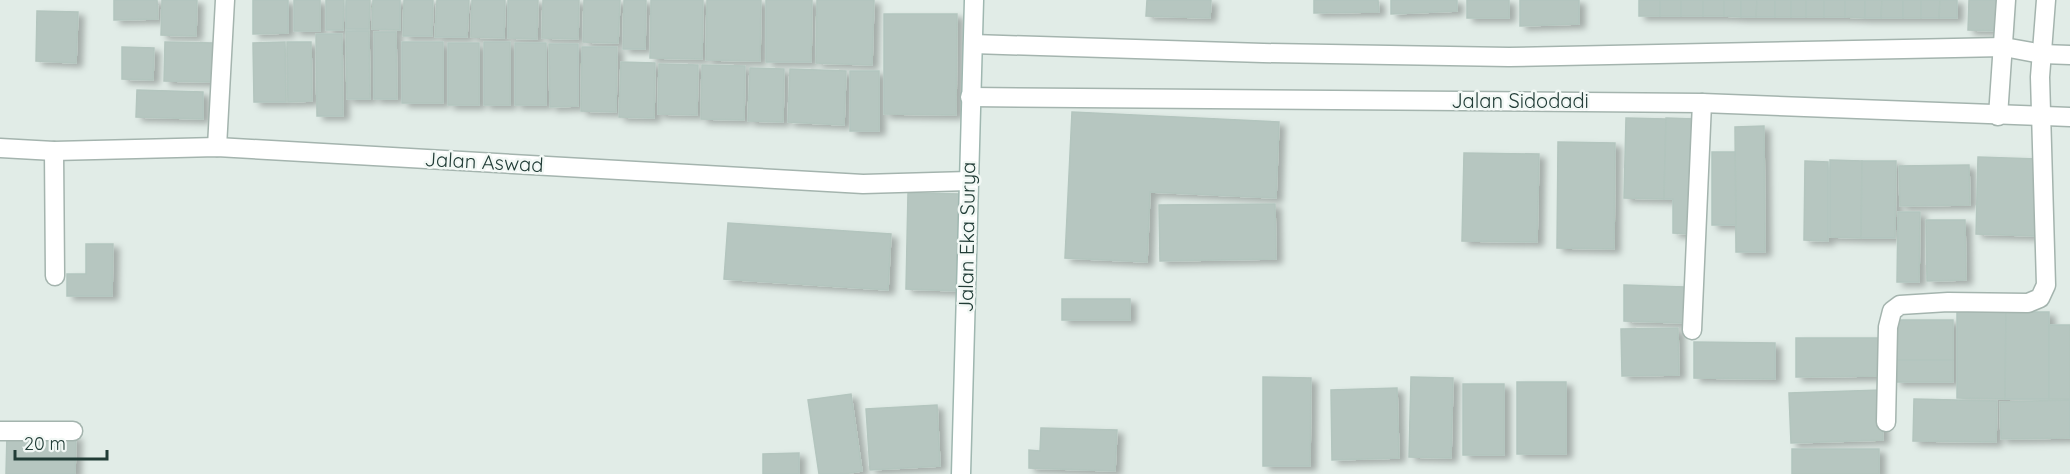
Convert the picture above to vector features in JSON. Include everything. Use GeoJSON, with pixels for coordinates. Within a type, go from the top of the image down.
{"type":"FeatureCollection","features":[{"type":"Feature","properties":{"kind":"street"},"geometry":{"type":"LineString","coordinates":[[217,147],[225,0]]}},
{"type":"Feature","properties":{"kind":"street","name":"Jalan Eka Surya"},"geometry":{"type":"LineString","coordinates":[[961,474],[974,0]]}},
{"type":"Feature","properties":{"kind":"street"},"geometry":{"type":"LineString","coordinates":[[1998,116],[2006,0]]}},
{"type":"Feature","properties":{"kind":"street"},"geometry":{"type":"LineString","coordinates":[[1886,422],[1888,327],[1892,311],[1900,305],[1948,302],[2028,303],[2040,298],[2046,285],[2040,77],[2046,0]]}},
{"type":"Feature","properties":{"kind":"street"},"geometry":{"type":"LineString","coordinates":[[973,44],[1263,53],[1509,57],[2004,47],[2042,54],[2070,56]]}},
{"type":"Feature","properties":{"kind":"street","name":"Jalan Sidodadi"},"geometry":{"type":"LineString","coordinates":[[970,97],[1702,103],[2070,117]]}},
{"type":"Feature","properties":{"kind":"street"},"geometry":{"type":"LineString","coordinates":[[1692,330],[1702,103]]}},
{"type":"Feature","properties":{"kind":"street","name":"Jalan Aswad"},"geometry":{"type":"LineString","coordinates":[[0,148],[54,151],[217,147],[863,184],[969,181]]}},
{"type":"Feature","properties":{"kind":"street"},"geometry":{"type":"LineString","coordinates":[[54,151],[55,276]]}},
{"type":"Feature","properties":{"kind":"street"},"geometry":{"type":"LineString","coordinates":[[0,431],[73,430]]}},
{"type":"Feature","properties":{"kind":"building"},"geometry":{"type":"Polygon","coordinates":[[[114,0],[157,0],[158,19],[114,20],[114,0]]]}},
{"type":"Feature","properties":{"kind":"building"},"geometry":{"type":"Polygon","coordinates":[[[162,0],[197,0],[196,36],[161,35],[162,0]]]}},
{"type":"Feature","properties":{"kind":"building"},"geometry":{"type":"Polygon","coordinates":[[[253,0],[288,0],[288,33],[253,34],[253,0]]]}},
{"type":"Feature","properties":{"kind":"building"},"geometry":{"type":"Polygon","coordinates":[[[294,0],[320,0],[320,31],[294,31],[294,0]]]}},
{"type":"Feature","properties":{"kind":"building"},"geometry":{"type":"Polygon","coordinates":[[[326,0],[344,0],[343,30],[326,30],[326,0]]]}},
{"type":"Feature","properties":{"kind":"building"},"geometry":{"type":"Polygon","coordinates":[[[346,0],[370,0],[369,29],[346,29],[346,0]]]}},
{"type":"Feature","properties":{"kind":"building"},"geometry":{"type":"Polygon","coordinates":[[[373,0],[400,0],[400,30],[372,29],[373,0]]]}},
{"type":"Feature","properties":{"kind":"building"},"geometry":{"type":"Polygon","coordinates":[[[404,0],[433,0],[432,36],[403,36],[404,0]]]}},
{"type":"Feature","properties":{"kind":"building"},"geometry":{"type":"Polygon","coordinates":[[[437,0],[469,0],[467,37],[435,37],[437,0]]]}},
{"type":"Feature","properties":{"kind":"building"},"geometry":{"type":"Polygon","coordinates":[[[472,0],[505,0],[504,38],[471,37],[472,0]]]}},
{"type":"Feature","properties":{"kind":"building"},"geometry":{"type":"Polygon","coordinates":[[[508,0],[538,0],[537,39],[508,38],[508,0]]]}},
{"type":"Feature","properties":{"kind":"building"},"geometry":{"type":"Polygon","coordinates":[[[543,0],[579,0],[578,39],[542,38],[543,0]]]}},
{"type":"Feature","properties":{"kind":"building"},"geometry":{"type":"Polygon","coordinates":[[[584,0],[620,0],[618,43],[583,42],[584,0]]]}},
{"type":"Feature","properties":{"kind":"building"},"geometry":{"type":"Polygon","coordinates":[[[624,0],[646,0],[645,49],[623,49],[624,0]]]}},
{"type":"Feature","properties":{"kind":"building"},"geometry":{"type":"Polygon","coordinates":[[[651,0],[703,0],[702,59],[650,58],[651,0]]]}},
{"type":"Feature","properties":{"kind":"building"},"geometry":{"type":"Polygon","coordinates":[[[707,0],[761,0],[760,61],[706,60],[707,0]]]}},
{"type":"Feature","properties":{"kind":"building"},"geometry":{"type":"Polygon","coordinates":[[[766,0],[812,0],[811,62],[766,62],[766,0]]]}},
{"type":"Feature","properties":{"kind":"building"},"geometry":{"type":"Polygon","coordinates":[[[817,0],[874,0],[872,65],[816,63],[817,0]]]}},
{"type":"Feature","properties":{"kind":"building"},"geometry":{"type":"Polygon","coordinates":[[[1147,0],[1211,0],[1210,18],[1146,16],[1147,0]]]}},
{"type":"Feature","properties":{"kind":"building"},"geometry":{"type":"Polygon","coordinates":[[[1314,0],[1378,0],[1379,12],[1314,13],[1314,0]]]}},
{"type":"Feature","properties":{"kind":"building"},"geometry":{"type":"Polygon","coordinates":[[[1391,0],[1457,0],[1457,11],[1391,14],[1391,0]]]}},
{"type":"Feature","properties":{"kind":"building"},"geometry":{"type":"Polygon","coordinates":[[[1467,0],[1509,0],[1509,18],[1467,18],[1467,0]]]}},
{"type":"Feature","properties":{"kind":"building"},"geometry":{"type":"Polygon","coordinates":[[[1520,0],[1579,0],[1579,24],[1520,26],[1520,0]]]}},
{"type":"Feature","properties":{"kind":"building"},"geometry":{"type":"Polygon","coordinates":[[[1639,0],[1660,0],[1660,16],[1639,16],[1639,0]]]}},
{"type":"Feature","properties":{"kind":"building"},"geometry":{"type":"Polygon","coordinates":[[[1660,0],[1681,0],[1681,16],[1660,16],[1660,0]]]}},
{"type":"Feature","properties":{"kind":"building"},"geometry":{"type":"Polygon","coordinates":[[[1681,0],[1703,0],[1703,16],[1681,16],[1681,0]]]}},
{"type":"Feature","properties":{"kind":"building"},"geometry":{"type":"Polygon","coordinates":[[[1703,0],[1724,0],[1724,16],[1703,16],[1703,0]]]}},
{"type":"Feature","properties":{"kind":"building"},"geometry":{"type":"Polygon","coordinates":[[[1724,0],[1741,0],[1741,17],[1724,16],[1724,0]]]}},
{"type":"Feature","properties":{"kind":"building"},"geometry":{"type":"Polygon","coordinates":[[[1741,0],[1757,0],[1756,17],[1741,17],[1741,0]]]}},
{"type":"Feature","properties":{"kind":"building"},"geometry":{"type":"Polygon","coordinates":[[[1757,0],[1775,0],[1775,17],[1756,17],[1757,0]]]}},
{"type":"Feature","properties":{"kind":"building"},"geometry":{"type":"Polygon","coordinates":[[[1775,0],[1791,0],[1791,17],[1775,17],[1775,0]]]}},
{"type":"Feature","properties":{"kind":"building"},"geometry":{"type":"Polygon","coordinates":[[[1791,0],[1806,0],[1806,17],[1791,17],[1791,0]]]}},
{"type":"Feature","properties":{"kind":"building"},"geometry":{"type":"Polygon","coordinates":[[[1806,0],[1824,0],[1824,17],[1806,17],[1806,0]]]}},
{"type":"Feature","properties":{"kind":"building"},"geometry":{"type":"Polygon","coordinates":[[[1824,0],[1845,0],[1845,17],[1824,17],[1824,0]]]}},
{"type":"Feature","properties":{"kind":"building"},"geometry":{"type":"Polygon","coordinates":[[[1845,0],[1865,0],[1865,18],[1845,17],[1845,0]]]}},
{"type":"Feature","properties":{"kind":"building"},"geometry":{"type":"Polygon","coordinates":[[[1865,0],[1882,0],[1881,18],[1865,18],[1865,0]]]}},
{"type":"Feature","properties":{"kind":"building"},"geometry":{"type":"Polygon","coordinates":[[[1882,0],[1903,0],[1903,18],[1881,18],[1882,0]]]}},
{"type":"Feature","properties":{"kind":"building"},"geometry":{"type":"Polygon","coordinates":[[[1903,0],[1921,0],[1921,18],[1903,18],[1903,0]]]}},
{"type":"Feature","properties":{"kind":"building"},"geometry":{"type":"Polygon","coordinates":[[[1921,0],[1940,0],[1939,18],[1921,18],[1921,0]]]}},
{"type":"Feature","properties":{"kind":"building"},"geometry":{"type":"Polygon","coordinates":[[[1940,0],[1957,0],[1957,18],[1939,18],[1940,0]]]}},
{"type":"Feature","properties":{"kind":"building"},"geometry":{"type":"Polygon","coordinates":[[[1969,0],[2004,0],[2003,31],[1968,30],[1969,0]]]}},
{"type":"Feature","properties":{"kind":"building"},"geometry":{"type":"Polygon","coordinates":[[[37,11],[78,12],[76,63],[36,61],[37,11]]]}},
{"type":"Feature","properties":{"kind":"building"},"geometry":{"type":"Polygon","coordinates":[[[884,14],[957,14],[956,115],[884,114],[884,14]]]}},
{"type":"Feature","properties":{"kind":"building"},"geometry":{"type":"Polygon","coordinates":[[[346,31],[369,31],[370,99],[347,99],[346,31]]]}},
{"type":"Feature","properties":{"kind":"building"},"geometry":{"type":"Polygon","coordinates":[[[374,32],[396,32],[397,99],[374,99],[374,32]]]}},
{"type":"Feature","properties":{"kind":"building"},"geometry":{"type":"Polygon","coordinates":[[[316,34],[342,34],[343,116],[317,116],[316,34]]]}},
{"type":"Feature","properties":{"kind":"building"},"geometry":{"type":"Polygon","coordinates":[[[165,42],[213,43],[212,82],[164,81],[165,42]]]}},
{"type":"Feature","properties":{"kind":"building"},"geometry":{"type":"Polygon","coordinates":[[[285,42],[286,102],[254,102],[253,43],[285,42]]]}},
{"type":"Feature","properties":{"kind":"building"},"geometry":{"type":"Polygon","coordinates":[[[287,42],[311,42],[312,101],[288,102],[287,42]]]}},
{"type":"Feature","properties":{"kind":"building"},"geometry":{"type":"Polygon","coordinates":[[[402,42],[443,42],[443,103],[402,103],[402,42]]]}},
{"type":"Feature","properties":{"kind":"building"},"geometry":{"type":"Polygon","coordinates":[[[484,42],[510,42],[510,105],[484,105],[484,42]]]}},
{"type":"Feature","properties":{"kind":"building"},"geometry":{"type":"Polygon","coordinates":[[[448,43],[479,43],[479,105],[448,105],[448,43]]]}},
{"type":"Feature","properties":{"kind":"building"},"geometry":{"type":"Polygon","coordinates":[[[515,43],[546,43],[546,105],[515,105],[515,43]]]}},
{"type":"Feature","properties":{"kind":"building"},"geometry":{"type":"Polygon","coordinates":[[[549,44],[578,44],[578,106],[550,107],[549,44]]]}},
{"type":"Feature","properties":{"kind":"building"},"geometry":{"type":"Polygon","coordinates":[[[122,47],[154,48],[153,80],[122,79],[122,47]]]}},
{"type":"Feature","properties":{"kind":"building"},"geometry":{"type":"Polygon","coordinates":[[[582,47],[617,47],[616,112],[581,111],[582,47]]]}},
{"type":"Feature","properties":{"kind":"building"},"geometry":{"type":"Polygon","coordinates":[[[621,62],[655,63],[654,118],[619,117],[621,62]]]}},
{"type":"Feature","properties":{"kind":"building"},"geometry":{"type":"Polygon","coordinates":[[[659,64],[698,65],[697,115],[658,114],[659,64]]]}},
{"type":"Feature","properties":{"kind":"building"},"geometry":{"type":"Polygon","coordinates":[[[702,65],[745,66],[744,120],[701,119],[702,65]]]}},
{"type":"Feature","properties":{"kind":"building"},"geometry":{"type":"Polygon","coordinates":[[[750,68],[784,69],[783,122],[748,121],[750,68]]]}},
{"type":"Feature","properties":{"kind":"building"},"geometry":{"type":"Polygon","coordinates":[[[790,69],[846,71],[844,125],[788,122],[790,69]]]}},
{"type":"Feature","properties":{"kind":"building"},"geometry":{"type":"Polygon","coordinates":[[[850,71],[879,71],[879,131],[850,131],[850,71]]]}},
{"type":"Feature","properties":{"kind":"building"},"geometry":{"type":"Polygon","coordinates":[[[137,90],[203,92],[203,119],[136,117],[137,90]]]}},
{"type":"Feature","properties":{"kind":"building"},"geometry":{"type":"Polygon","coordinates":[[[1072,112],[1279,122],[1276,198],[1150,192],[1147,262],[1065,258],[1072,112]]]}},
{"type":"Feature","properties":{"kind":"building"},"geometry":{"type":"Polygon","coordinates":[[[1626,118],[1666,119],[1664,199],[1624,198],[1626,118]]]}},
{"type":"Feature","properties":{"kind":"building"},"geometry":{"type":"Polygon","coordinates":[[[1666,118],[1694,119],[1692,234],[1673,233],[1673,199],[1664,199],[1666,118]]]}},
{"type":"Feature","properties":{"kind":"building"},"geometry":{"type":"Polygon","coordinates":[[[1764,126],[1765,252],[1736,252],[1735,127],[1764,126]]]}},
{"type":"Feature","properties":{"kind":"building"},"geometry":{"type":"Polygon","coordinates":[[[1558,142],[1615,143],[1614,249],[1557,248],[1558,142]]]}},
{"type":"Feature","properties":{"kind":"building"},"geometry":{"type":"Polygon","coordinates":[[[1712,152],[1735,152],[1736,225],[1712,225],[1712,152]]]}},
{"type":"Feature","properties":{"kind":"building"},"geometry":{"type":"Polygon","coordinates":[[[1464,153],[1539,154],[1537,242],[1462,241],[1464,153]]]}},
{"type":"Feature","properties":{"kind":"building"},"geometry":{"type":"Polygon","coordinates":[[[1978,157],[2038,159],[2036,236],[1976,234],[1978,157]]]}},
{"type":"Feature","properties":{"kind":"building"},"geometry":{"type":"Polygon","coordinates":[[[1830,160],[1862,161],[1861,238],[1830,237],[1830,160]]]}},
{"type":"Feature","properties":{"kind":"building"},"geometry":{"type":"Polygon","coordinates":[[[1805,161],[1828,162],[1828,241],[1804,240],[1805,161]]]}},
{"type":"Feature","properties":{"kind":"building"},"geometry":{"type":"Polygon","coordinates":[[[1862,161],[1896,161],[1895,238],[1861,238],[1862,161]]]}},
{"type":"Feature","properties":{"kind":"building"},"geometry":{"type":"Polygon","coordinates":[[[1969,165],[1970,205],[1900,206],[1899,166],[1969,165]]]}},
{"type":"Feature","properties":{"kind":"building"},"geometry":{"type":"Polygon","coordinates":[[[908,193],[961,194],[959,291],[906,289],[908,193]]]}},
{"type":"Feature","properties":{"kind":"building"},"geometry":{"type":"Polygon","coordinates":[[[1275,204],[1276,259],[1160,261],[1159,205],[1275,204]]]}},
{"type":"Feature","properties":{"kind":"building"},"geometry":{"type":"Polygon","coordinates":[[[1898,212],[1920,212],[1919,282],[1897,282],[1898,212]]]}},
{"type":"Feature","properties":{"kind":"building"},"geometry":{"type":"Polygon","coordinates":[[[1926,220],[1965,220],[1966,280],[1927,281],[1926,220]]]}},
{"type":"Feature","properties":{"kind":"building"},"geometry":{"type":"Polygon","coordinates":[[[728,223],[891,234],[888,290],[724,279],[728,223]]]}},
{"type":"Feature","properties":{"kind":"building"},"geometry":{"type":"Polygon","coordinates":[[[86,244],[113,244],[112,296],[67,296],[67,274],[86,274],[86,244]]]}},
{"type":"Feature","properties":{"kind":"building"},"geometry":{"type":"Polygon","coordinates":[[[1624,285],[1685,287],[1684,323],[1624,321],[1624,285]]]}},
{"type":"Feature","properties":{"kind":"building"},"geometry":{"type":"Polygon","coordinates":[[[1062,299],[1130,299],[1130,320],[1062,320],[1062,299]]]}},
{"type":"Feature","properties":{"kind":"building"},"geometry":{"type":"Polygon","coordinates":[[[1957,312],[2006,312],[2005,399],[1957,398],[1957,312]]]}},
{"type":"Feature","properties":{"kind":"building"},"geometry":{"type":"Polygon","coordinates":[[[2006,312],[2049,312],[2049,399],[2005,399],[2006,312]]]}},
{"type":"Feature","properties":{"kind":"building"},"geometry":{"type":"Polygon","coordinates":[[[1895,320],[1953,320],[1953,360],[1895,360],[1895,320]]]}},
{"type":"Feature","properties":{"kind":"building"},"geometry":{"type":"Polygon","coordinates":[[[2049,325],[2070,325],[2070,399],[2049,399],[2049,325]]]}},
{"type":"Feature","properties":{"kind":"building"},"geometry":{"type":"Polygon","coordinates":[[[1678,328],[1679,375],[1622,376],[1621,329],[1678,328]]]}},
{"type":"Feature","properties":{"kind":"building"},"geometry":{"type":"Polygon","coordinates":[[[1796,338],[1880,338],[1880,376],[1796,377],[1796,338]]]}},
{"type":"Feature","properties":{"kind":"building"},"geometry":{"type":"Polygon","coordinates":[[[1694,342],[1775,343],[1775,379],[1694,378],[1694,342]]]}},
{"type":"Feature","properties":{"kind":"building"},"geometry":{"type":"Polygon","coordinates":[[[1895,360],[1953,360],[1953,382],[1895,382],[1895,360]]]}},
{"type":"Feature","properties":{"kind":"building"},"geometry":{"type":"Polygon","coordinates":[[[1263,377],[1311,378],[1310,466],[1263,466],[1263,377]]]}},
{"type":"Feature","properties":{"kind":"building"},"geometry":{"type":"Polygon","coordinates":[[[1411,377],[1453,378],[1451,458],[1409,457],[1411,377]]]}},
{"type":"Feature","properties":{"kind":"building"},"geometry":{"type":"Polygon","coordinates":[[[1517,382],[1566,382],[1566,454],[1517,454],[1517,382]]]}},
{"type":"Feature","properties":{"kind":"building"},"geometry":{"type":"Polygon","coordinates":[[[1463,384],[1504,384],[1504,455],[1463,455],[1463,384]]]}},
{"type":"Feature","properties":{"kind":"building"},"geometry":{"type":"Polygon","coordinates":[[[1397,388],[1399,458],[1332,460],[1331,390],[1397,388]]]}},
{"type":"Feature","properties":{"kind":"building"},"geometry":{"type":"Polygon","coordinates":[[[1881,390],[1883,440],[1791,443],[1789,393],[1881,390]]]}},
{"type":"Feature","properties":{"kind":"building"},"geometry":{"type":"Polygon","coordinates":[[[851,394],[862,471],[819,474],[808,400],[851,394]]]}},
{"type":"Feature","properties":{"kind":"building"},"geometry":{"type":"Polygon","coordinates":[[[1914,399],[1997,401],[1996,442],[1913,441],[1914,399]]]}},
{"type":"Feature","properties":{"kind":"building"},"geometry":{"type":"Polygon","coordinates":[[[2070,400],[2070,438],[2001,439],[2000,402],[2070,400]]]}},
{"type":"Feature","properties":{"kind":"building"},"geometry":{"type":"Polygon","coordinates":[[[937,405],[940,466],[870,470],[866,409],[937,405]]]}},
{"type":"Feature","properties":{"kind":"building"},"geometry":{"type":"Polygon","coordinates":[[[1041,428],[1117,430],[1115,471],[1029,468],[1029,450],[1040,451],[1041,428]]]}},
{"type":"Feature","properties":{"kind":"building"},"geometry":{"type":"Polygon","coordinates":[[[7,434],[76,436],[75,474],[6,474],[7,434]]]}},
{"type":"Feature","properties":{"kind":"building"},"geometry":{"type":"Polygon","coordinates":[[[1792,449],[1879,449],[1879,474],[1792,474],[1792,449]]]}},
{"type":"Feature","properties":{"kind":"building"},"geometry":{"type":"Polygon","coordinates":[[[799,453],[799,474],[763,474],[763,454],[799,453]]]}}]}
